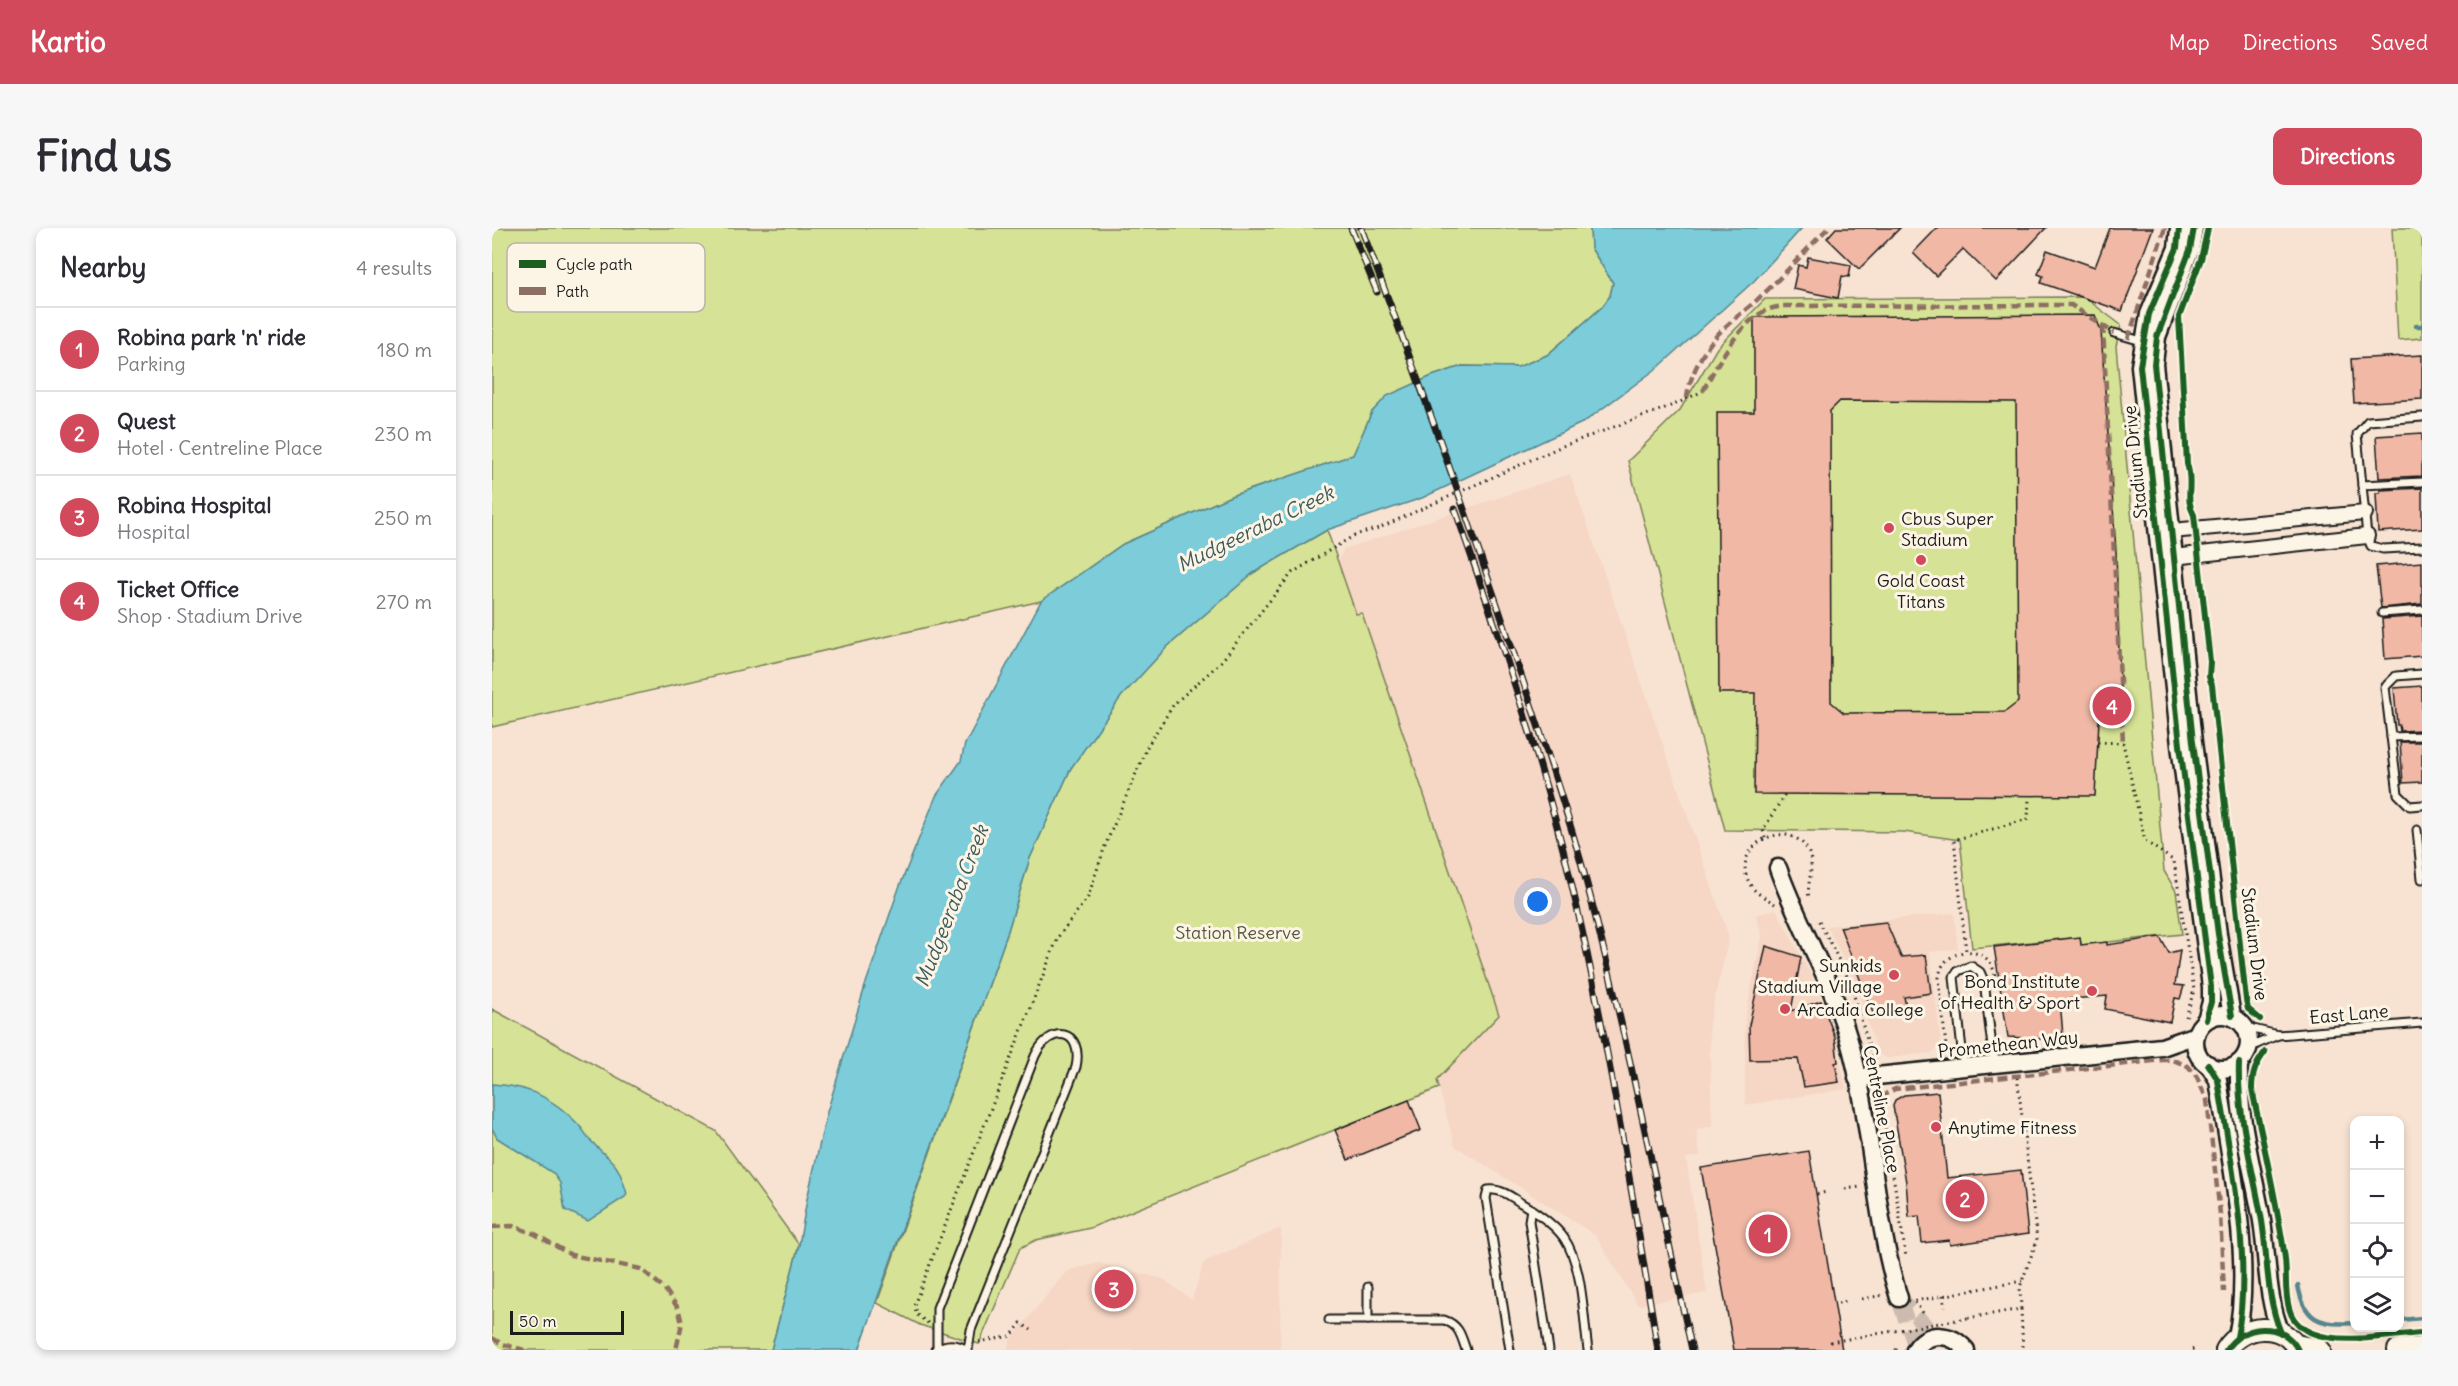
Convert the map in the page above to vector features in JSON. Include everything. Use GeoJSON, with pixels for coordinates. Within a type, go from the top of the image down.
{"type":"FeatureCollection","features":[{"type":"Feature","properties":{"kind":"main road"},"geometry":{"type":"LineString","coordinates":[[2228,1345],[2258,1329],[2292,1343],[2320,1350]]}},
{"type":"Feature","properties":{"kind":"main road"},"geometry":{"type":"LineString","coordinates":[[2398,1350],[2422,1348]]}},
{"type":"Feature","properties":{"kind":"street","name":"Stadium Drive"},"geometry":{"type":"LineString","coordinates":[[2150,343],[2150,314],[2177,248],[2179,228]]}},
{"type":"Feature","properties":{"kind":"street","name":"Stadium Drive"},"geometry":{"type":"LineString","coordinates":[[2193,228],[2190,250],[2163,320],[2140,366],[2164,531],[2180,745],[2211,987],[2206,1020]]}},
{"type":"Feature","properties":{"kind":"street"},"geometry":{"type":"LineString","coordinates":[[2164,531],[2365,513]]}},
{"type":"Feature","properties":{"kind":"street"},"geometry":{"type":"LineString","coordinates":[[2259,522],[2264,547]]}},
{"type":"Feature","properties":{"kind":"street","name":"Stadium Drive"},"geometry":{"type":"LineString","coordinates":[[2164,531],[2173,557],[2218,934],[2238,1021]]}},
{"type":"Feature","properties":{"kind":"street"},"geometry":{"type":"LineString","coordinates":[[2173,557],[2367,536]]}},
{"type":"Feature","properties":{"kind":"street","name":"Centreline Place"},"geometry":{"type":"LineString","coordinates":[[1778,868],[1788,898],[1834,997],[1848,1037],[1891,1272],[1903,1297]]}},
{"type":"Feature","properties":{"kind":"street"},"geometry":{"type":"LineString","coordinates":[[2162,1047],[2214,1016],[2238,1021],[2248,1034],[2248,1048],[2239,1063],[2237,1088],[2247,1151],[2262,1221],[2271,1304],[2292,1343]]}},
{"type":"Feature","properties":{"kind":"street"},"geometry":{"type":"LineString","coordinates":[[2191,1028],[2203,1060],[2218,1080],[2238,1222],[2243,1292],[2228,1345]]}},
{"type":"Feature","properties":{"kind":"street"},"geometry":{"type":"LineString","coordinates":[[2162,1047],[2224,1069],[2239,1063]]}},
{"type":"Feature","properties":{"kind":"street","name":"Promethean Way"},"geometry":{"type":"LineString","coordinates":[[1857,1078],[2162,1047]]}},
{"type":"Feature","properties":{"kind":"street"},"geometry":{"type":"LineString","coordinates":[[1915,1350],[1924,1340],[1936,1335],[1953,1339],[1966,1350]]}},
{"type":"Feature","properties":{"kind":"lane"},"geometry":{"type":"LineString","coordinates":[[2114,333],[2150,343]]}},
{"type":"Feature","properties":{"kind":"lane"},"geometry":{"type":"LineString","coordinates":[[2422,417],[2368,421],[2357,434],[2367,536],[2371,546],[2383,549],[2422,547]]}},
{"type":"Feature","properties":{"kind":"lane"},"geometry":{"type":"LineString","coordinates":[[2362,485],[2422,482]]}},
{"type":"Feature","properties":{"kind":"lane"},"geometry":{"type":"LineString","coordinates":[[2382,613],[2422,610]]}},
{"type":"Feature","properties":{"kind":"lane"},"geometry":{"type":"LineString","coordinates":[[2422,674],[2396,676],[2385,687],[2398,794],[2410,806],[2422,805]]}},
{"type":"Feature","properties":{"kind":"lane"},"geometry":{"type":"LineString","coordinates":[[2391,737],[2422,735]]}},
{"type":"Feature","properties":{"kind":"lane"},"geometry":{"type":"LineString","coordinates":[[2417,831],[2422,879]]}},
{"type":"Feature","properties":{"kind":"lane"},"geometry":{"type":"LineString","coordinates":[[1964,1068],[1954,977],[1958,971],[1971,966],[1980,972],[1984,981],[1994,1065]]}},
{"type":"Feature","properties":{"kind":"lane"},"geometry":{"type":"LineString","coordinates":[[2238,1021],[2278,1035]]}},
{"type":"Feature","properties":{"kind":"lane","name":"East Lane"},"geometry":{"type":"LineString","coordinates":[[2278,1035],[2422,1023]]}},
{"type":"Feature","properties":{"kind":"lane"},"geometry":{"type":"LineString","coordinates":[[1057,1035],[1068,1036],[1077,1047],[1076,1067],[969,1338],[968,1350],[953,1344],[936,1349],[935,1325],[937,1308],[1040,1045],[1047,1038],[1057,1035]]}},
{"type":"Feature","properties":{"kind":"lane"},"geometry":{"type":"LineString","coordinates":[[2248,1048],[2278,1035]]}},
{"type":"Feature","properties":{"kind":"lane"},"geometry":{"type":"LineString","coordinates":[[1510,1350],[1486,1193],[1488,1190],[1497,1190],[1530,1209],[1563,1236],[1575,1263],[1588,1350]]}},
{"type":"Feature","properties":{"kind":"lane"},"geometry":{"type":"LineString","coordinates":[[1530,1209],[1529,1221],[1549,1350]]}},
{"type":"Feature","properties":{"kind":"lane"},"geometry":{"type":"LineString","coordinates":[[1368,1287],[1368,1320]]}},
{"type":"Feature","properties":{"kind":"lane"},"geometry":{"type":"LineString","coordinates":[[1329,1320],[1444,1320],[1456,1326],[1466,1350]]}},
{"type":"Feature","properties":{"kind":"path"},"geometry":{"type":"LineString","coordinates":[[935,1325],[918,1318],[915,1309],[916,1300],[1058,937],[1088,897],[1105,846],[1148,745],[1174,704],[1220,663],[1292,573],[1355,535],[1379,528],[1560,447],[1676,404],[1703,391]]}},
{"type":"Feature","properties":{"kind":"path"},"geometry":{"type":"LineString","coordinates":[[2098,742],[2123,743],[2145,841],[2174,861],[2194,990],[2191,1028]]}},
{"type":"Feature","properties":{"kind":"path"},"geometry":{"type":"LineString","coordinates":[[1765,838],[1763,831],[1785,794]]}},
{"type":"Feature","properties":{"kind":"path"},"geometry":{"type":"LineString","coordinates":[[1966,951],[1954,840],[2028,819],[2029,799]]}},
{"type":"Feature","properties":{"kind":"path"},"geometry":{"type":"LineString","coordinates":[[1939,1056],[1946,1047],[1939,978],[1941,967],[1946,960],[1954,954],[1966,951],[1987,957],[1992,964],[1996,983]]}},
{"type":"Feature","properties":{"kind":"path"},"geometry":{"type":"LineString","coordinates":[[1872,1058],[1878,1062]]}},
{"type":"Feature","properties":{"kind":"path"},"geometry":{"type":"LineString","coordinates":[[2017,1076],[2037,1240],[2020,1287],[2023,1350]]}},
{"type":"Feature","properties":{"kind":"path"},"geometry":{"type":"LineString","coordinates":[[1845,1189],[1866,1186]]}},
{"type":"Feature","properties":{"kind":"path"},"geometry":{"type":"LineString","coordinates":[[1817,1194],[1827,1192]]}},
{"type":"Feature","properties":{"kind":"path"},"geometry":{"type":"LineString","coordinates":[[1862,1299],[1943,1296],[2022,1281]]}},
{"type":"Feature","properties":{"kind":"path"},"geometry":{"type":"LineString","coordinates":[[1943,1296],[1945,1307]]}},
{"type":"Feature","properties":{"kind":"path"},"geometry":{"type":"LineString","coordinates":[[1903,1297],[1923,1313]]}},
{"type":"Feature","properties":{"kind":"path"},"geometry":{"type":"LineString","coordinates":[[1838,1303],[1847,1301]]}},
{"type":"Feature","properties":{"kind":"path"},"geometry":{"type":"LineString","coordinates":[[1830,1342],[2021,1309]]}},
{"type":"Feature","properties":{"kind":"path"},"geometry":{"type":"LineString","coordinates":[[969,1338],[981,1342],[1011,1336],[1021,1323],[1031,1330]]}},
{"type":"Feature","properties":{"kind":"shaded area"},"geometry":{"type":"Polygon","coordinates":[[[1570,474],[1729,937],[1709,1023],[1712,1126],[1696,1129],[1700,1156],[1686,1158],[1707,1293],[1638,1305],[1595,1235],[1455,1146],[1437,1080],[1499,1015],[1362,613],[1356,614],[1338,561],[1344,549],[1570,474]]]}},
{"type":"Feature","properties":{"kind":"shaded area","name":"Arcadia College"},"geometry":{"type":"Polygon","coordinates":[[[1776,909],[1812,977],[1835,1037],[1846,1089],[1745,1105],[1745,1018],[1762,936],[1756,915],[1776,909]]]}},
{"type":"Feature","properties":{"kind":"shaded area"},"geometry":{"type":"Polygon","coordinates":[[[1954,913],[1958,949],[1930,952],[1941,1046],[1931,1053],[1887,1058],[1877,1053],[1856,984],[1827,926],[1954,913]]]}},
{"type":"Feature","properties":{"kind":"shaded area"},"geometry":{"type":"Polygon","coordinates":[[[1281,1228],[1280,1350],[1007,1350],[1011,1339],[1070,1270],[1099,1263],[1163,1279],[1192,1300],[1204,1262],[1281,1228]]]}},
{"type":"Feature","properties":{"kind":"green space"},"geometry":{"type":"Polygon","coordinates":[[[492,228],[1590,228],[1591,248],[1613,283],[1610,296],[1602,307],[1547,355],[1518,367],[1462,366],[1432,376],[1388,396],[1372,412],[1353,455],[1231,496],[1123,544],[1041,601],[492,727],[492,228]]]}},
{"type":"Feature","properties":{"kind":"green space"},"geometry":{"type":"Polygon","coordinates":[[[2392,228],[2422,228],[2422,338],[2398,340],[2392,228]]]}},
{"type":"Feature","properties":{"kind":"green space","name":"Cbus Super Stadium"},"geometry":{"type":"Polygon","coordinates":[[[2084,297],[2121,325],[2116,346],[2164,871],[2176,891],[2182,934],[2081,945],[2080,937],[1972,948],[1960,840],[1904,832],[1725,830],[1628,461],[1680,410],[1717,348],[1765,299],[2084,297]]]}},
{"type":"Feature","properties":{"kind":"green space","name":"Station Reserve"},"geometry":{"type":"Polygon","coordinates":[[[1327,530],[1356,614],[1362,613],[1499,1015],[1437,1080],[1439,1088],[1090,1228],[1036,1240],[1020,1248],[979,1344],[920,1325],[877,1303],[1007,934],[1030,858],[1071,768],[1120,697],[1167,647],[1253,573],[1327,530]]]}},
{"type":"Feature","properties":{"kind":"green space"},"geometry":{"type":"Polygon","coordinates":[[[492,1009],[716,1131],[799,1245],[771,1350],[492,1350],[492,1009]]]}},
{"type":"Feature","properties":{"kind":"water","name":"Mudgeeraba Creek"},"geometry":{"type":"Polygon","coordinates":[[[1590,228],[1802,228],[1754,281],[1660,366],[1584,422],[1422,498],[1327,530],[1253,573],[1167,647],[1121,697],[1071,768],[1030,858],[1007,934],[859,1350],[771,1350],[799,1245],[827,1112],[866,983],[899,888],[936,796],[961,761],[965,744],[1041,601],[1123,544],[1231,496],[1353,455],[1372,412],[1387,396],[1432,376],[1462,366],[1518,367],[1547,355],[1602,307],[1610,296],[1613,283],[1591,248],[1590,228]]]}},
{"type":"Feature","properties":{"kind":"water"},"geometry":{"type":"Polygon","coordinates":[[[492,1084],[528,1090],[559,1107],[580,1126],[617,1168],[624,1183],[627,1194],[625,1197],[588,1221],[565,1210],[560,1183],[553,1173],[497,1138],[492,1128],[492,1084]]]}},
{"type":"Feature","properties":{"kind":"building"},"geometry":{"type":"Polygon","coordinates":[[[1836,228],[1900,228],[1859,269],[1827,238],[1836,228]]]}},
{"type":"Feature","properties":{"kind":"building"},"geometry":{"type":"Polygon","coordinates":[[[1937,228],[2046,228],[1996,281],[1963,249],[1936,276],[1913,253],[1937,228]]]}},
{"type":"Feature","properties":{"kind":"building"},"geometry":{"type":"Polygon","coordinates":[[[2110,228],[2153,228],[2122,311],[2041,283],[2043,276],[2038,274],[2047,250],[2095,267],[2110,228]]]}},
{"type":"Feature","properties":{"kind":"building"},"geometry":{"type":"Polygon","coordinates":[[[1808,257],[1851,265],[1849,277],[1842,276],[1838,298],[1793,289],[1798,265],[1806,267],[1808,257]]]}},
{"type":"Feature","properties":{"kind":"building"},"geometry":{"type":"Polygon","coordinates":[[[2095,315],[2101,331],[2116,551],[2121,720],[2099,720],[2095,796],[1754,794],[1755,693],[1719,693],[1717,412],[1754,412],[1754,317],[2095,315]],[[1840,401],[1830,411],[1831,702],[1844,713],[2005,712],[2018,702],[2016,402],[1840,401]]]}},
{"type":"Feature","properties":{"kind":"building"},"geometry":{"type":"Polygon","coordinates":[[[2422,355],[2422,399],[2354,403],[2351,359],[2422,355]]]}},
{"type":"Feature","properties":{"kind":"building"},"geometry":{"type":"Polygon","coordinates":[[[2422,433],[2422,476],[2379,478],[2376,436],[2422,433]]]}},
{"type":"Feature","properties":{"kind":"building"},"geometry":{"type":"Polygon","coordinates":[[[2422,488],[2422,529],[2378,532],[2376,493],[2380,493],[2380,490],[2422,488]]]}},
{"type":"Feature","properties":{"kind":"building"},"geometry":{"type":"Polygon","coordinates":[[[2422,562],[2422,604],[2381,608],[2376,566],[2422,562]]]}},
{"type":"Feature","properties":{"kind":"building"},"geometry":{"type":"Polygon","coordinates":[[[2422,616],[2422,656],[2385,659],[2382,619],[2422,616]]]}},
{"type":"Feature","properties":{"kind":"building"},"geometry":{"type":"Polygon","coordinates":[[[2422,686],[2422,730],[2400,731],[2397,725],[2394,688],[2422,686]]]}},
{"type":"Feature","properties":{"kind":"building"},"geometry":{"type":"Polygon","coordinates":[[[2400,742],[2422,742],[2422,782],[2403,783],[2400,742]]]}},
{"type":"Feature","properties":{"kind":"building","name":"Sunkids Stadium Village"},"geometry":{"type":"Polygon","coordinates":[[[1886,922],[1901,957],[1926,955],[1931,993],[1904,997],[1906,1006],[1896,1007],[1897,1011],[1873,1013],[1840,927],[1886,922]]]}},
{"type":"Feature","properties":{"kind":"building","name":"Bond Institute of Health & Sport"},"geometry":{"type":"Polygon","coordinates":[[[2080,937],[2081,945],[2107,942],[2107,945],[2160,937],[2169,953],[2180,950],[2175,985],[2184,986],[2180,999],[2175,998],[2170,1022],[2105,1009],[2107,996],[2060,1000],[2063,1036],[2042,1039],[2008,1037],[1994,947],[2080,937]]]}},
{"type":"Feature","properties":{"kind":"building"},"geometry":{"type":"Polygon","coordinates":[[[1766,946],[1801,957],[1791,1011],[1821,1001],[1835,1037],[1838,1062],[1835,1063],[1839,1082],[1804,1087],[1798,1059],[1750,1060],[1749,1025],[1766,946]]]}},
{"type":"Feature","properties":{"kind":"building"},"geometry":{"type":"Polygon","coordinates":[[[1938,1092],[1947,1178],[2021,1170],[2028,1234],[1950,1245],[1949,1240],[1922,1243],[1919,1216],[1909,1217],[1906,1182],[1893,1106],[1895,1100],[1904,1095],[1938,1092]]]}},
{"type":"Feature","properties":{"kind":"building"},"geometry":{"type":"Polygon","coordinates":[[[1409,1100],[1421,1130],[1348,1160],[1335,1130],[1409,1100]]]}},
{"type":"Feature","properties":{"kind":"building"},"geometry":{"type":"Polygon","coordinates":[[[1809,1151],[1842,1350],[1734,1350],[1701,1168],[1809,1151]]]}},
{"type":"Feature","properties":{"kind":"waterway"},"geometry":{"type":"LineString","coordinates":[[2416,326],[2422,326]]}},
{"type":"Feature","properties":{"kind":"waterway"},"geometry":{"type":"LineString","coordinates":[[2298,1285],[2304,1306],[2309,1313],[2323,1322],[2350,1323]]}},
{"type":"Feature","properties":{"kind":"waterway"},"geometry":{"type":"LineString","coordinates":[[2404,1320],[2422,1318]]}},
{"type":"Feature","properties":{"kind":"tunnel"},"geometry":{"type":"LineString","coordinates":[[1899,1298],[1935,1336]]}},
{"type":"Feature","properties":{"kind":"tunnel"},"geometry":{"type":"LineString","coordinates":[[1901,1305],[1916,1347]]}},
{"type":"Feature","properties":{"kind":"railway"},"geometry":{"type":"LineString","coordinates":[[1351,228],[1377,292]]}},
{"type":"Feature","properties":{"kind":"railway"},"geometry":{"type":"LineString","coordinates":[[1361,228],[1466,514],[1572,830],[1626,1044],[1692,1350]]}},
{"type":"Feature","properties":{"kind":"railway"},"geometry":{"type":"LineString","coordinates":[[1455,509],[1533,743],[1572,886],[1608,1059],[1658,1350]]}},
{"type":"Feature","properties":{"kind":"marked path"},"geometry":{"type":"LineString","coordinates":[[1687,398],[1694,371],[1716,337],[1769,289],[1828,228]]}},
{"type":"Feature","properties":{"kind":"marked path"},"geometry":{"type":"LineString","coordinates":[[2128,339],[2165,228]]}},
{"type":"Feature","properties":{"kind":"marked path"},"geometry":{"type":"LineString","coordinates":[[1703,391],[1729,346],[1746,325],[1765,311],[1783,306],[2071,305],[2114,333]]}},
{"type":"Feature","properties":{"kind":"marked path"},"geometry":{"type":"LineString","coordinates":[[2103,326],[2123,743]]}},
{"type":"Feature","properties":{"kind":"marked path"},"geometry":{"type":"LineString","coordinates":[[1881,1099],[1895,1089],[2163,1060],[2173,1060],[2188,1066],[2197,1077],[2207,1100],[2220,1214],[2224,1292]]}},
{"type":"Feature","properties":{"kind":"marked path"},"geometry":{"type":"LineString","coordinates":[[492,1227],[513,1226],[535,1234],[571,1255],[641,1269],[664,1288],[678,1308],[682,1323],[676,1350]]}},
{"type":"Feature","properties":{"kind":"marked path"},"geometry":{"type":"LineString","coordinates":[[492,1338],[502,1344],[524,1350]]}},
{"type":"Feature","properties":{"kind":"cycle path"},"geometry":{"type":"LineString","coordinates":[[2179,228],[2177,248],[2149,314],[2140,366],[2180,745],[2211,987],[2211,1002],[2206,1020]]}},
{"type":"Feature","properties":{"kind":"cycle path"},"geometry":{"type":"LineString","coordinates":[[2194,228],[2190,250],[2157,337],[2154,364],[2193,742],[2218,934],[2232,1016]]}},
{"type":"Feature","properties":{"kind":"cycle path"},"geometry":{"type":"LineString","coordinates":[[2208,228],[2201,259],[2179,317],[2187,464],[2246,1000],[2248,1009],[2260,1019]]}},
{"type":"Feature","properties":{"kind":"cycle path"},"geometry":{"type":"LineString","coordinates":[[2265,1052],[2255,1069],[2252,1089],[2281,1231],[2291,1315],[2305,1330],[2324,1337],[2352,1339],[2422,1333]]}},
{"type":"Feature","properties":{"kind":"cycle path"},"geometry":{"type":"LineString","coordinates":[[2239,1063],[2243,1123],[2262,1221],[2270,1292],[2281,1333]]}},
{"type":"Feature","properties":{"kind":"cycle path"},"geometry":{"type":"LineString","coordinates":[[2208,1064],[2218,1080],[2238,1209],[2242,1275],[2237,1337]]}},
{"type":"Feature","properties":{"kind":"cycle path"},"geometry":{"type":"LineString","coordinates":[[2226,1350],[2242,1335],[2262,1329],[2283,1334],[2298,1350]]}},
{"type":"Feature","properties":{"kind":"place","name":"Cbus Super Stadium"},"geometry":{"type":"Point","coordinates":[1889,528]}},
{"type":"Feature","properties":{"kind":"place","name":"Gold Coast Titans"},"geometry":{"type":"Point","coordinates":[1921,560]}},
{"type":"Feature","properties":{"kind":"place","name":"Ticket Office"},"geometry":{"type":"Point","coordinates":[2112,706]}},
{"type":"Feature","properties":{"kind":"place","name":"Sunkids Stadium Village"},"geometry":{"type":"Point","coordinates":[1894,975]}},
{"type":"Feature","properties":{"kind":"place","name":"Bond Institute of Health & Sport"},"geometry":{"type":"Point","coordinates":[2092,991]}},
{"type":"Feature","properties":{"kind":"place","name":"Arcadia College"},"geometry":{"type":"Point","coordinates":[1785,1009]}},
{"type":"Feature","properties":{"kind":"place","name":"Anytime Fitness"},"geometry":{"type":"Point","coordinates":[1936,1127]}},
{"type":"Feature","properties":{"kind":"place","name":"Quest"},"geometry":{"type":"Point","coordinates":[1965,1199]}},
{"type":"Feature","properties":{"kind":"place","name":"Robina park 'n' ride"},"geometry":{"type":"Point","coordinates":[1768,1234]}},
{"type":"Feature","properties":{"kind":"place","name":"Robina Hospital"},"geometry":{"type":"Point","coordinates":[1114,1289]}}]}
